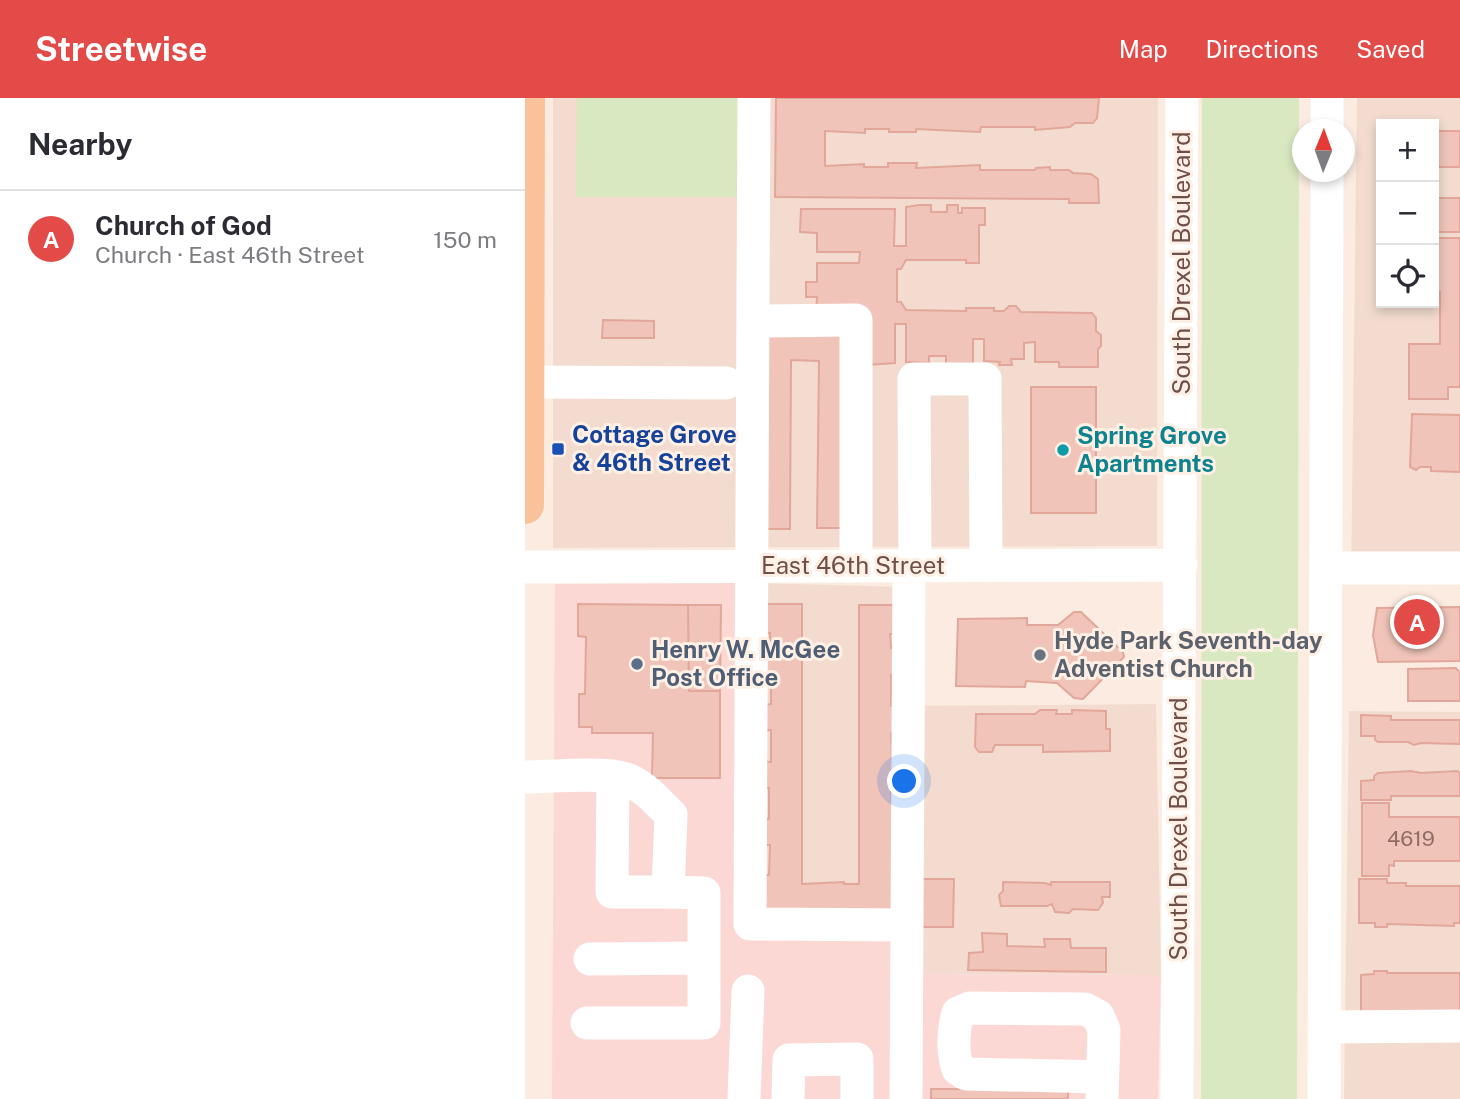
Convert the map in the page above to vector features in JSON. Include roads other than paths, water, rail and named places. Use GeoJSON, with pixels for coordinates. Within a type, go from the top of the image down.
{"type":"FeatureCollection","features":[{"type":"Feature","properties":{"kind":"main road"},"geometry":{"type":"LineString","coordinates":[[525,505],[526,98]]}},
{"type":"Feature","properties":{"kind":"street"},"geometry":{"type":"LineString","coordinates":[[754,98],[750,924],[907,925]]}},
{"type":"Feature","properties":{"kind":"street","name":"South Drexel Boulevard"},"geometry":{"type":"LineString","coordinates":[[1177,1099],[1182,98]]}},
{"type":"Feature","properties":{"kind":"street"},"geometry":{"type":"LineString","coordinates":[[1327,98],[1327,119]]}},
{"type":"Feature","properties":{"kind":"street"},"geometry":{"type":"LineString","coordinates":[[1324,1099],[1327,182]]}},
{"type":"Feature","properties":{"kind":"street"},"geometry":{"type":"LineString","coordinates":[[753,321],[856,320],[856,566]]}},
{"type":"Feature","properties":{"kind":"street"},"geometry":{"type":"LineString","coordinates":[[907,1099],[914,379],[985,379],[986,566]]}},
{"type":"Feature","properties":{"kind":"street"},"geometry":{"type":"LineString","coordinates":[[525,382],[726,383]]}},
{"type":"Feature","properties":{"kind":"street","name":"East 46th Street"},"geometry":{"type":"LineString","coordinates":[[525,567],[1181,565]]}},
{"type":"Feature","properties":{"kind":"street"},"geometry":{"type":"LineString","coordinates":[[1326,568],[1460,568]]}},
{"type":"Feature","properties":{"kind":"street"},"geometry":{"type":"LineString","coordinates":[[525,777],[613,776],[628,780],[652,795],[671,815],[668,892]]}},
{"type":"Feature","properties":{"kind":"street"},"geometry":{"type":"LineString","coordinates":[[587,1023],[704,1023],[704,893],[612,892],[613,776]]}},
{"type":"Feature","properties":{"kind":"street"},"geometry":{"type":"LineString","coordinates":[[590,960],[704,958]]}},
{"type":"Feature","properties":{"kind":"street"},"geometry":{"type":"LineString","coordinates":[[744,1099],[748,991]]}},
{"type":"Feature","properties":{"kind":"street"},"geometry":{"type":"LineString","coordinates":[[1324,1027],[1460,1026]]}},
{"type":"Feature","properties":{"kind":"street"},"geometry":{"type":"LineString","coordinates":[[788,1099],[789,1060],[857,1059],[857,1099]]}},
{"type":"Feature","properties":{"kind":"place","name":"Cottage Grove & 46th Street"},"geometry":{"type":"Point","coordinates":[558,449]}},
{"type":"Feature","properties":{"kind":"place","name":"Spring Grove Apartments"},"geometry":{"type":"Point","coordinates":[1063,450]}},
{"type":"Feature","properties":{"kind":"place","name":"Church of God"},"geometry":{"type":"Point","coordinates":[1417,622]}},
{"type":"Feature","properties":{"kind":"place","name":"Hyde Park Seventh-day Adventist Church"},"geometry":{"type":"Point","coordinates":[1040,655]}},
{"type":"Feature","properties":{"kind":"place","name":"Henry W. McGee Post Office"},"geometry":{"type":"Point","coordinates":[637,664]}}]}
